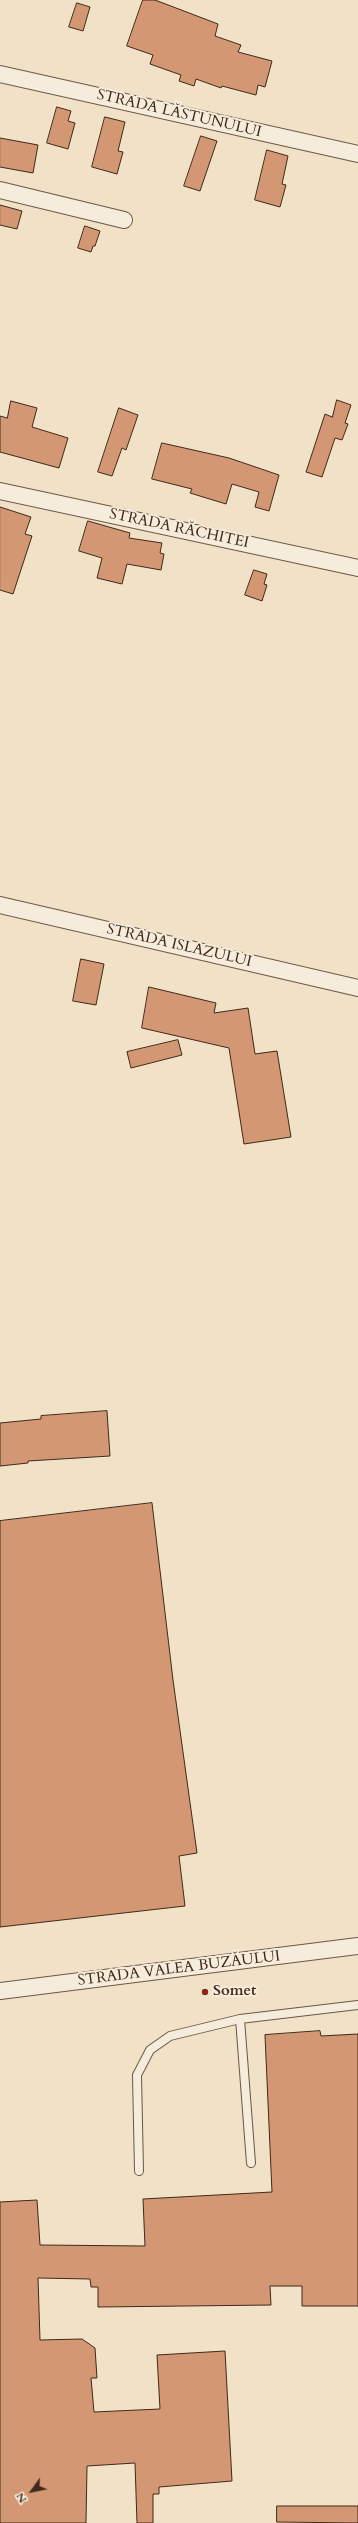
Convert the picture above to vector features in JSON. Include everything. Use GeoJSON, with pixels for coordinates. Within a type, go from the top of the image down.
{"type":"FeatureCollection","features":[{"type":"Feature","properties":{"kind":"street","name":"STRADA LĂSTUNULUI"},"geometry":{"type":"LineString","coordinates":[[0,74],[358,154]]}},
{"type":"Feature","properties":{"kind":"street"},"geometry":{"type":"LineString","coordinates":[[0,190],[124,220]]}},
{"type":"Feature","properties":{"kind":"street","name":"STRADA RĂCHITEI"},"geometry":{"type":"LineString","coordinates":[[0,491],[358,568]]}},
{"type":"Feature","properties":{"kind":"street","name":"STRADA ISLAZULUI"},"geometry":{"type":"LineString","coordinates":[[0,905],[358,988]]}},
{"type":"Feature","properties":{"kind":"street","name":"STRADA VALEA BUZĂULUI"},"geometry":{"type":"LineString","coordinates":[[0,1991],[358,1946]]}},
{"type":"Feature","properties":{"kind":"lane"},"geometry":{"type":"LineString","coordinates":[[139,2171],[137,2075],[150,2050],[170,2036],[240,2019],[358,2005]]}},
{"type":"Feature","properties":{"kind":"lane"},"geometry":{"type":"LineString","coordinates":[[240,2019],[251,2163]]}},
{"type":"Feature","properties":{"kind":"building"},"geometry":{"type":"Polygon","coordinates":[[[143,0],[155,0],[218,24],[215,36],[241,45],[238,52],[272,61],[265,87],[258,85],[256,95],[222,86],[221,88],[196,79],[194,86],[179,81],[181,75],[150,64],[153,55],[127,46],[143,0]]]}},
{"type":"Feature","properties":{"kind":"building"},"geometry":{"type":"Polygon","coordinates":[[[77,3],[90,7],[83,31],[69,27],[77,3]]]}},
{"type":"Feature","properties":{"kind":"building"},"geometry":{"type":"Polygon","coordinates":[[[57,107],[71,111],[68,121],[75,123],[68,149],[47,143],[57,107]]]}},
{"type":"Feature","properties":{"kind":"building"},"geometry":{"type":"Polygon","coordinates":[[[105,117],[125,122],[118,151],[123,152],[117,174],[92,167],[105,117]]]}},
{"type":"Feature","properties":{"kind":"building"},"geometry":{"type":"Polygon","coordinates":[[[201,136],[217,141],[200,191],[184,186],[201,136]]]}},
{"type":"Feature","properties":{"kind":"building"},"geometry":{"type":"Polygon","coordinates":[[[0,138],[38,145],[33,173],[0,167],[0,138]]]}},
{"type":"Feature","properties":{"kind":"building"},"geometry":{"type":"Polygon","coordinates":[[[267,150],[288,156],[282,184],[286,185],[280,207],[255,200],[267,150]]]}},
{"type":"Feature","properties":{"kind":"building"},"geometry":{"type":"Polygon","coordinates":[[[0,205],[22,211],[17,229],[0,225],[0,205]]]}},
{"type":"Feature","properties":{"kind":"building"},"geometry":{"type":"Polygon","coordinates":[[[85,226],[100,231],[95,246],[93,246],[91,252],[78,248],[85,226]]]}},
{"type":"Feature","properties":{"kind":"building"},"geometry":{"type":"Polygon","coordinates":[[[337,400],[351,405],[345,423],[348,424],[342,440],[335,438],[322,477],[306,472],[325,414],[332,417],[337,400]]]}},
{"type":"Feature","properties":{"kind":"building"},"geometry":{"type":"Polygon","coordinates":[[[11,401],[37,408],[32,427],[68,438],[59,468],[0,452],[0,416],[7,418],[11,401]]]}},
{"type":"Feature","properties":{"kind":"building"},"geometry":{"type":"Polygon","coordinates":[[[119,408],[138,415],[126,450],[122,448],[112,476],[98,472],[119,408]]]}},
{"type":"Feature","properties":{"kind":"building"},"geometry":{"type":"Polygon","coordinates":[[[162,443],[229,458],[279,475],[269,511],[255,507],[259,492],[232,484],[226,504],[190,493],[192,489],[152,479],[162,443]]]}},
{"type":"Feature","properties":{"kind":"building"},"geometry":{"type":"Polygon","coordinates":[[[0,507],[31,517],[25,534],[32,536],[13,594],[0,590],[0,507]]]}},
{"type":"Feature","properties":{"kind":"building"},"geometry":{"type":"Polygon","coordinates":[[[88,521],[130,533],[129,538],[162,543],[160,553],[164,554],[161,570],[127,564],[122,584],[97,578],[102,558],[79,551],[88,521]]]}},
{"type":"Feature","properties":{"kind":"building"},"geometry":{"type":"Polygon","coordinates":[[[254,570],[267,574],[264,584],[267,585],[262,601],[245,595],[254,570]]]}},
{"type":"Feature","properties":{"kind":"building"},"geometry":{"type":"Polygon","coordinates":[[[81,959],[104,964],[96,1005],[73,1001],[81,959]]]}},
{"type":"Feature","properties":{"kind":"building"},"geometry":{"type":"Polygon","coordinates":[[[149,987],[216,1003],[214,1013],[248,1008],[255,1054],[277,1051],[291,1137],[244,1144],[229,1048],[142,1028],[149,987]]]}},
{"type":"Feature","properties":{"kind":"building"},"geometry":{"type":"Polygon","coordinates":[[[178,1040],[182,1055],[131,1068],[127,1052],[178,1040]]]}},
{"type":"Feature","properties":{"kind":"building"},"geometry":{"type":"Polygon","coordinates":[[[107,1411],[110,1456],[28,1461],[28,1463],[0,1466],[0,1423],[41,1419],[41,1416],[107,1411]]]}},
{"type":"Feature","properties":{"kind":"building"},"geometry":{"type":"Polygon","coordinates":[[[152,1503],[173,1680],[197,1853],[179,1856],[185,1906],[0,1927],[0,1521],[152,1503]]]}},
{"type":"Feature","properties":{"kind":"building"},"geometry":{"type":"Polygon","coordinates":[[[320,2031],[321,2036],[358,2034],[358,2306],[302,2306],[302,2286],[270,2286],[271,2305],[98,2307],[98,2287],[91,2287],[90,2279],[38,2278],[40,2340],[82,2339],[95,2348],[97,2378],[91,2378],[94,2412],[160,2409],[157,2355],[225,2351],[232,2481],[159,2487],[159,2494],[153,2494],[153,2523],[137,2523],[135,2463],[87,2466],[86,2523],[0,2523],[0,2202],[37,2200],[40,2245],[145,2246],[143,2199],[272,2192],[265,2035],[320,2031]]]}},
{"type":"Feature","properties":{"kind":"building"},"geometry":{"type":"Polygon","coordinates":[[[277,2506],[358,2506],[358,2523],[277,2522],[277,2506]]]}},
{"type":"Feature","properties":{"kind":"place","name":"Somet"},"geometry":{"type":"Point","coordinates":[205,1992]}}]}
